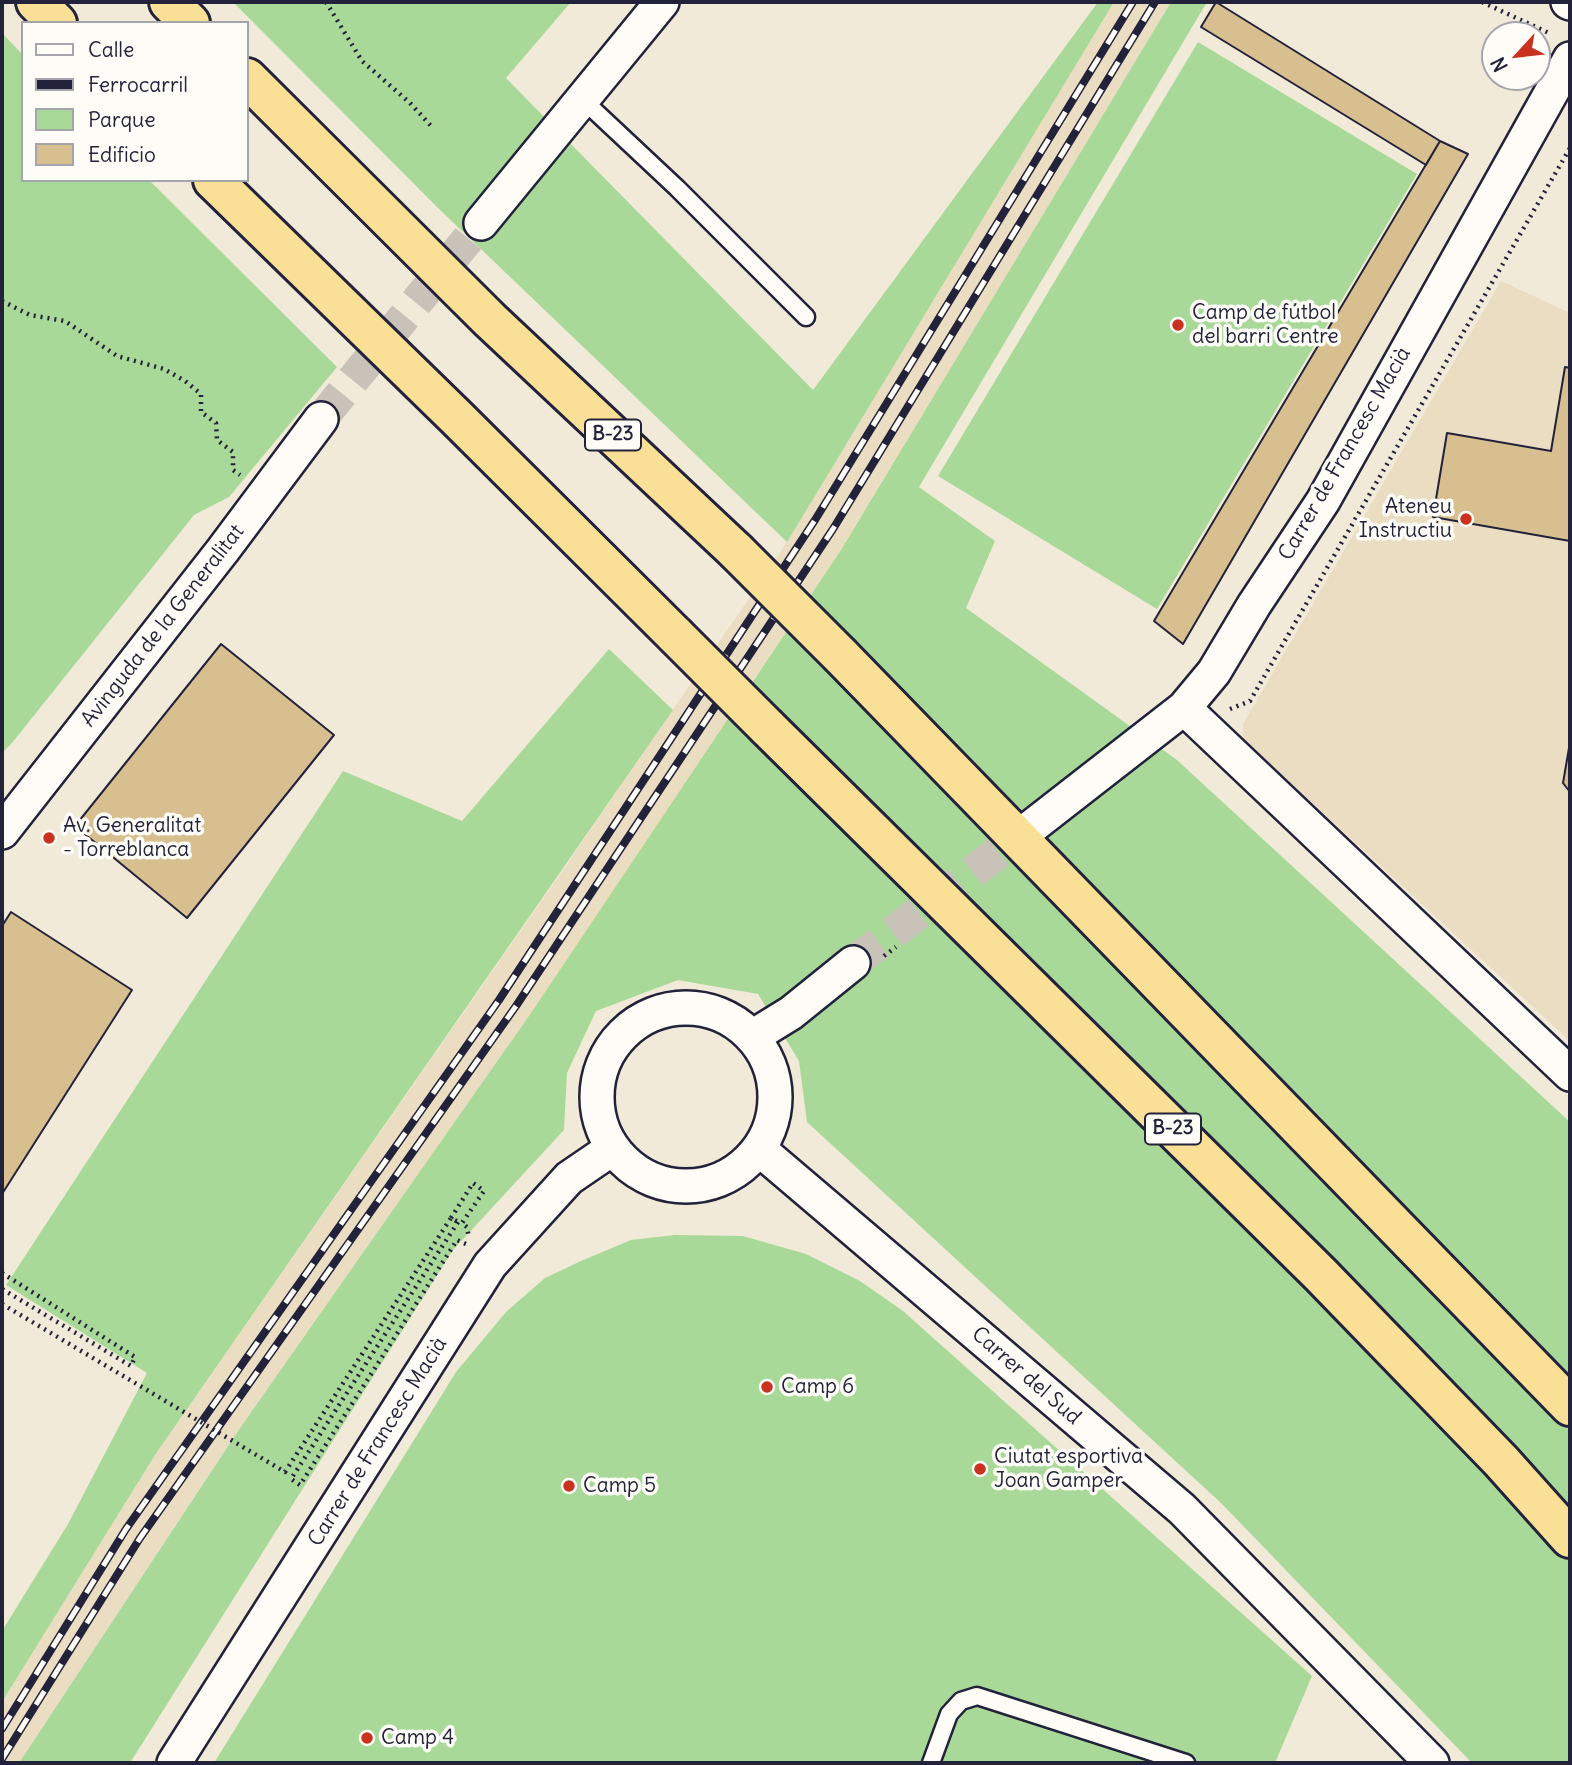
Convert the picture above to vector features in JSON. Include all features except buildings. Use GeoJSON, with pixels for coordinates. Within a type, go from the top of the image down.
{"type":"FeatureCollection","features":[{"type":"Feature","properties":{"kind":"highway"},"geometry":{"type":"LineString","coordinates":[[36,2],[55,21]]}},
{"type":"Feature","properties":{"kind":"highway"},"geometry":{"type":"LineString","coordinates":[[169,2],[188,21]]}},
{"type":"Feature","properties":{"kind":"highway","name":"B-23"},"geometry":{"type":"LineString","coordinates":[[248,79],[490,320],[736,551],[841,656],[1570,1406]]}},
{"type":"Feature","properties":{"kind":"highway","name":"B-23"},"geometry":{"type":"LineString","coordinates":[[215,182],[468,429],[1321,1275],[1501,1461],[1570,1538]]}},
{"type":"Feature","properties":{"kind":"street"},"geometry":{"type":"LineString","coordinates":[[481,223],[662,2]]}},
{"type":"Feature","properties":{"kind":"street","name":"Carrer de Francesc Macià"},"geometry":{"type":"LineString","coordinates":[[1030,828],[1184,708],[1214,672],[1254,605],[1323,501],[1563,47]]}},
{"type":"Feature","properties":{"kind":"street","name":"Avinguda de la Generalitat"},"geometry":{"type":"LineString","coordinates":[[2,832],[14,804],[223,550],[321,419]]}},
{"type":"Feature","properties":{"kind":"street"},"geometry":{"type":"LineString","coordinates":[[1184,708],[1570,1074]]}},
{"type":"Feature","properties":{"kind":"street"},"geometry":{"type":"LineString","coordinates":[[765,1038],[727,1019],[696,1009],[678,1008],[659,1012],[632,1026],[608,1054],[597,1091],[598,1114],[613,1148],[632,1168],[664,1184],[688,1186],[711,1183],[746,1164],[759,1149],[773,1116],[775,1093],[772,1073],[762,1052],[765,1038],[791,1013],[853,963]]}},
{"type":"Feature","properties":{"kind":"street","name":"Carrer de Francesc Macià"},"geometry":{"type":"LineString","coordinates":[[174,1763],[490,1265],[569,1178],[613,1148]]}},
{"type":"Feature","properties":{"kind":"street","name":"Carrer del Sud"},"geometry":{"type":"LineString","coordinates":[[759,1149],[1182,1509],[1432,1763]]}},
{"type":"Feature","properties":{"kind":"lane"},"geometry":{"type":"LineString","coordinates":[[582,99],[677,188],[806,317]]}},
{"type":"Feature","properties":{"kind":"lane"},"geometry":{"type":"LineString","coordinates":[[931,1763],[949,1714],[961,1701],[977,1696],[1186,1763]]}},
{"type":"Feature","properties":{"kind":"path"},"geometry":{"type":"LineString","coordinates":[[326,2],[362,61],[410,103],[433,128]]}},
{"type":"Feature","properties":{"kind":"path"},"geometry":{"type":"LineString","coordinates":[[1482,2],[1550,34],[1563,47]]}},
{"type":"Feature","properties":{"kind":"path","name":"Carrer de Francesc Macià"},"geometry":{"type":"LineString","coordinates":[[1250,701],[1570,148]]}},
{"type":"Feature","properties":{"kind":"path"},"geometry":{"type":"LineString","coordinates":[[2,301],[30,315],[65,321],[117,356],[164,369],[185,382],[201,394],[201,412],[216,423],[217,440],[233,452],[233,470],[242,477]]}},
{"type":"Feature","properties":{"kind":"path"},"geometry":{"type":"LineString","coordinates":[[592,1122],[589,1099],[597,1056],[608,1037],[623,1021],[641,1008],[661,1000],[683,996],[705,997],[746,1013],[765,1038]]}},
{"type":"Feature","properties":{"kind":"path"},"geometry":{"type":"LineString","coordinates":[[2,1304],[285,1472],[473,1183],[484,1191],[462,1223],[467,1227]]}},
{"type":"Feature","properties":{"kind":"path"},"geometry":{"type":"LineString","coordinates":[[451,1218],[458,1222],[291,1479],[300,1485],[457,1240]]}},
{"type":"Feature","properties":{"kind":"path"},"geometry":{"type":"LineString","coordinates":[[2,1273],[135,1357],[131,1366],[2,1289]]}},
{"type":"Feature","properties":{"kind":"shaded area"},"geometry":{"type":"Polygon","coordinates":[[[1114,2],[1171,2],[841,550],[531,1013],[240,1428],[19,1763],[2,1763],[2,1702],[155,1455],[561,873],[778,556],[1114,2]]]}},
{"type":"Feature","properties":{"kind":"shaded area","name":"Ateneu Instructiu"},"geometry":{"type":"Polygon","coordinates":[[[1501,281],[1570,313],[1570,1041],[1243,739],[1243,724],[1501,281]]]}},
{"type":"Feature","properties":{"kind":"green space"},"geometry":{"type":"Polygon","coordinates":[[[233,2],[571,2],[506,78],[813,390],[1098,2],[1114,2],[787,542],[437,207],[233,2]]]}},
{"type":"Feature","properties":{"kind":"green space"},"geometry":{"type":"Polygon","coordinates":[[[1171,2],[1207,2],[919,487],[995,541],[966,608],[1177,760],[1570,1122],[1570,1763],[1472,1763],[1221,1503],[807,1122],[799,1061],[758,994],[678,980],[596,1011],[567,1073],[564,1130],[453,1250],[130,1763],[19,1763],[240,1428],[531,1013],[841,550],[1171,2]]]}},
{"type":"Feature","properties":{"kind":"green space"},"geometry":{"type":"Polygon","coordinates":[[[2,33],[21,53],[21,182],[151,182],[337,367],[229,497],[194,515],[2,753],[2,33]]]}},
{"type":"Feature","properties":{"kind":"green space","name":"Camp de fútbol del barri Centre"},"geometry":{"type":"Polygon","coordinates":[[[1198,42],[1417,174],[1157,609],[938,476],[1198,42]]]}},
{"type":"Feature","properties":{"kind":"green space"},"geometry":{"type":"Polygon","coordinates":[[[609,649],[673,710],[155,1455],[2,1702],[2,1631],[68,1524],[147,1373],[6,1285],[343,771],[462,821],[609,649]]]}},
{"type":"Feature","properties":{"kind":"green space"},"geometry":{"type":"Polygon","coordinates":[[[675,1235],[743,1236],[806,1254],[860,1281],[903,1311],[1312,1676],[1275,1763],[214,1763],[456,1372],[506,1312],[545,1278],[581,1261],[631,1240],[675,1235]]]}},
{"type":"Feature","properties":{"kind":"tunnel"},"geometry":{"type":"LineString","coordinates":[[321,419],[481,223]]}},
{"type":"Feature","properties":{"kind":"tunnel"},"geometry":{"type":"LineString","coordinates":[[853,963],[1030,828]]}},
{"type":"Feature","properties":{"kind":"railway"},"geometry":{"type":"LineString","coordinates":[[2,1729],[126,1529],[499,1000],[815,520],[1133,2]]}},
{"type":"Feature","properties":{"kind":"railway"},"geometry":{"type":"LineString","coordinates":[[2,1759],[140,1538],[516,1006],[833,529],[1155,2]]}},
{"type":"Feature","properties":{"kind":"place","name":"Camp de fútbol del barri Centre"},"geometry":{"type":"Point","coordinates":[1178,325]}},
{"type":"Feature","properties":{"kind":"place","name":"Ateneu Instructiu"},"geometry":{"type":"Point","coordinates":[1466,519]}},
{"type":"Feature","properties":{"kind":"place","name":"Av. Generalitat - Torreblanca"},"geometry":{"type":"Point","coordinates":[49,838]}},
{"type":"Feature","properties":{"kind":"place","name":"Camp 6"},"geometry":{"type":"Point","coordinates":[767,1387]}},
{"type":"Feature","properties":{"kind":"place","name":"Ciutat esportiva Joan Gamper"},"geometry":{"type":"Point","coordinates":[980,1469]}},
{"type":"Feature","properties":{"kind":"place","name":"Camp 5"},"geometry":{"type":"Point","coordinates":[569,1486]}},
{"type":"Feature","properties":{"kind":"place","name":"Camp 4"},"geometry":{"type":"Point","coordinates":[367,1738]}}]}
